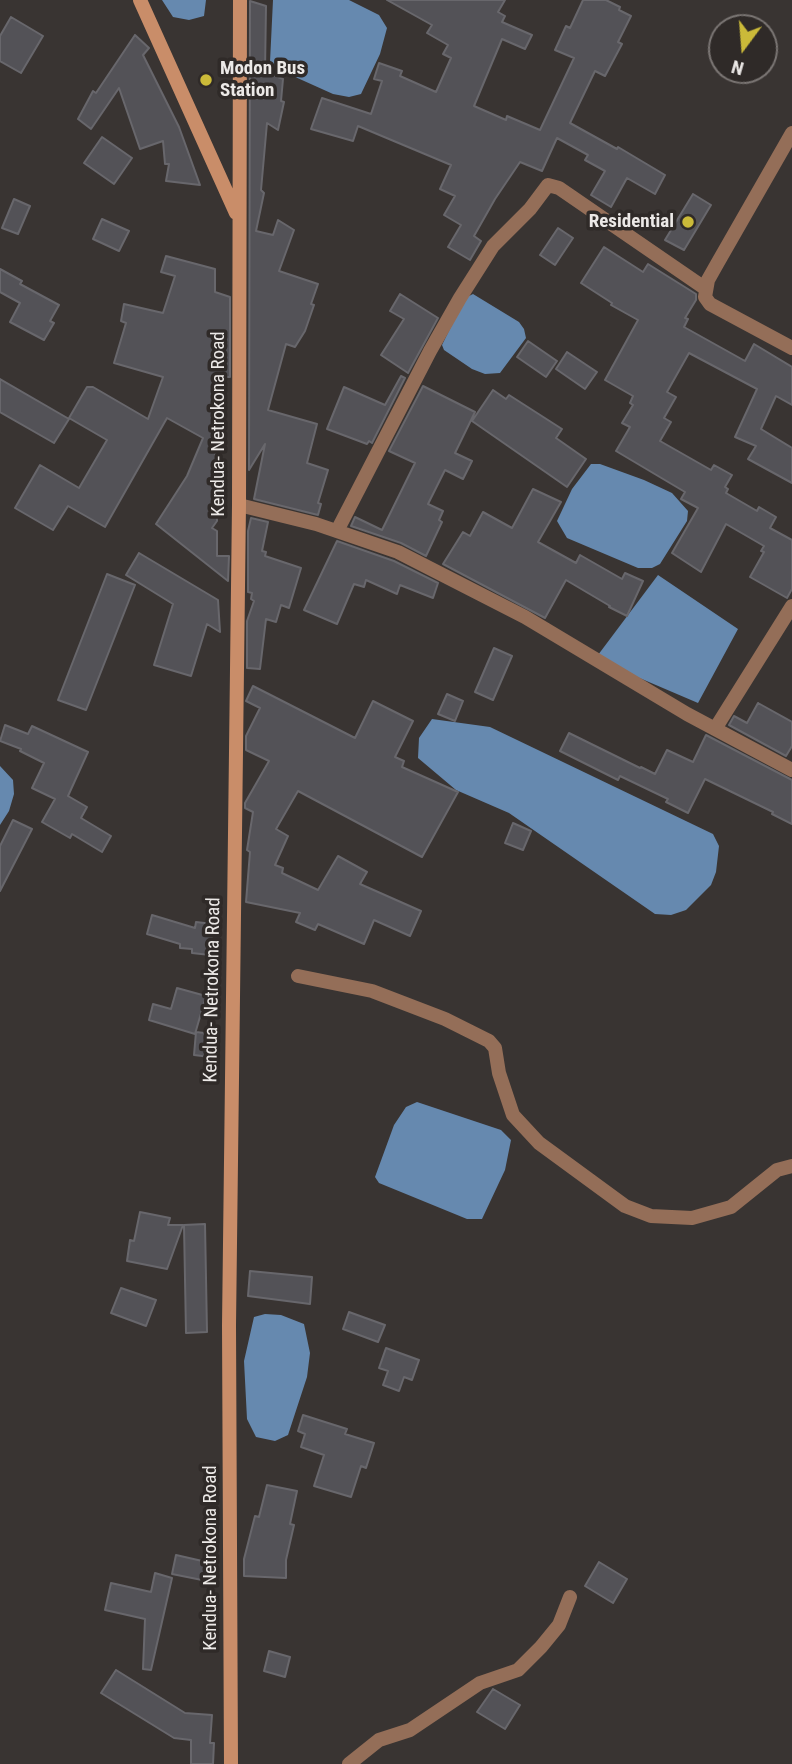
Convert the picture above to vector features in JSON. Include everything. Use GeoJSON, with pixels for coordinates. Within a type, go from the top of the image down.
{"type":"FeatureCollection","features":[{"type":"Feature","properties":{"kind":"main road"},"geometry":{"type":"LineString","coordinates":[[140,0],[238,217]]}},
{"type":"Feature","properties":{"kind":"main road","name":"Kendua- Netrokona Road"},"geometry":{"type":"LineString","coordinates":[[231,1764],[229,1325],[239,505],[240,0]]}},
{"type":"Feature","properties":{"kind":"street"},"geometry":{"type":"LineString","coordinates":[[792,133],[717,264],[705,297],[710,303],[792,348]]}},
{"type":"Feature","properties":{"kind":"street"},"geometry":{"type":"LineString","coordinates":[[337,531],[460,298],[493,246],[530,209],[548,185],[559,188],[706,289]]}},
{"type":"Feature","properties":{"kind":"street"},"geometry":{"type":"LineString","coordinates":[[239,505],[337,531],[398,552],[525,617],[715,729],[792,770]]}},
{"type":"Feature","properties":{"kind":"street"},"geometry":{"type":"LineString","coordinates":[[715,729],[792,606]]}},
{"type":"Feature","properties":{"kind":"street"},"geometry":{"type":"LineString","coordinates":[[298,976],[372,990],[445,1019],[489,1041],[495,1048],[499,1073],[513,1115],[539,1143],[625,1206],[651,1216],[692,1218],[731,1207],[777,1170],[792,1166]]}},
{"type":"Feature","properties":{"kind":"street"},"geometry":{"type":"LineString","coordinates":[[349,1764],[379,1740],[410,1730],[480,1683],[518,1670],[559,1625],[570,1597]]}},
{"type":"Feature","properties":{"kind":"water"},"geometry":{"type":"Polygon","coordinates":[[[162,0],[206,0],[204,16],[189,20],[173,17],[162,0]]]}},
{"type":"Feature","properties":{"kind":"water"},"geometry":{"type":"Polygon","coordinates":[[[273,0],[349,0],[379,15],[387,28],[380,54],[361,94],[349,97],[333,94],[273,67],[270,62],[273,0]]]}},
{"type":"Feature","properties":{"kind":"water"},"geometry":{"type":"Polygon","coordinates":[[[473,294],[519,322],[524,329],[526,338],[500,373],[485,374],[472,369],[444,350],[442,345],[465,298],[473,294]]]}},
{"type":"Feature","properties":{"kind":"water"},"geometry":{"type":"Polygon","coordinates":[[[591,464],[600,464],[672,493],[688,511],[687,521],[660,564],[652,568],[638,568],[567,538],[557,521],[572,489],[591,464]]]}},
{"type":"Feature","properties":{"kind":"water"},"geometry":{"type":"Polygon","coordinates":[[[658,575],[738,629],[698,703],[595,659],[658,575]]]}},
{"type":"Feature","properties":{"kind":"water"},"geometry":{"type":"Polygon","coordinates":[[[432,719],[490,727],[713,834],[719,846],[716,872],[711,885],[686,910],[671,915],[655,914],[509,813],[456,790],[418,758],[419,738],[432,719]]]}},
{"type":"Feature","properties":{"kind":"water"},"geometry":{"type":"Polygon","coordinates":[[[0,766],[13,780],[14,794],[9,811],[0,825],[0,766]]]}},
{"type":"Feature","properties":{"kind":"water"},"geometry":{"type":"Polygon","coordinates":[[[417,1102],[501,1130],[511,1140],[505,1170],[482,1219],[467,1219],[379,1183],[375,1177],[394,1125],[406,1107],[417,1102]]]}},
{"type":"Feature","properties":{"kind":"water"},"geometry":{"type":"Polygon","coordinates":[[[265,1314],[281,1315],[304,1324],[310,1353],[307,1377],[288,1435],[275,1441],[256,1437],[247,1419],[244,1361],[254,1317],[265,1314]]]}},
{"type":"Feature","properties":{"kind":"building"},"geometry":{"type":"Polygon","coordinates":[[[387,0],[505,0],[498,12],[505,16],[502,22],[532,35],[525,49],[502,39],[474,106],[506,120],[507,116],[540,130],[574,58],[555,50],[566,26],[570,28],[583,0],[606,0],[620,7],[619,10],[631,16],[618,42],[622,44],[605,76],[595,71],[570,123],[665,175],[655,194],[627,178],[611,207],[591,195],[605,171],[585,160],[588,155],[557,138],[542,171],[520,162],[474,236],[481,241],[470,260],[448,247],[461,225],[444,215],[455,196],[440,189],[451,165],[358,126],[353,141],[311,129],[322,98],[371,114],[382,81],[374,79],[379,63],[402,71],[400,76],[436,92],[451,58],[443,54],[448,45],[427,33],[432,25],[387,0]]]}},
{"type":"Feature","properties":{"kind":"building"},"geometry":{"type":"Polygon","coordinates":[[[250,1],[266,6],[265,72],[283,79],[281,101],[284,102],[278,130],[267,123],[261,190],[264,193],[256,231],[273,235],[278,220],[294,230],[279,271],[318,284],[305,331],[295,347],[286,344],[268,410],[317,424],[307,463],[328,470],[318,503],[321,504],[318,515],[254,499],[265,444],[249,470],[250,1]]]}},
{"type":"Feature","properties":{"kind":"building"},"geometry":{"type":"Polygon","coordinates":[[[11,17],[43,36],[21,73],[0,61],[0,36],[11,17]]]}},
{"type":"Feature","properties":{"kind":"building"},"geometry":{"type":"Polygon","coordinates":[[[135,35],[149,48],[143,55],[179,127],[200,185],[166,181],[169,164],[165,164],[163,141],[140,149],[119,88],[91,129],[78,119],[93,91],[96,93],[135,35]]]}},
{"type":"Feature","properties":{"kind":"building"},"geometry":{"type":"Polygon","coordinates":[[[102,137],[132,158],[114,184],[84,163],[102,137]]]}},
{"type":"Feature","properties":{"kind":"building","name":"Residential"},"geometry":{"type":"Polygon","coordinates":[[[693,194],[711,205],[684,250],[665,240],[693,194]]]}},
{"type":"Feature","properties":{"kind":"building"},"geometry":{"type":"Polygon","coordinates":[[[14,199],[30,206],[18,234],[2,228],[14,199]]]}},
{"type":"Feature","properties":{"kind":"building"},"geometry":{"type":"Polygon","coordinates":[[[102,219],[129,231],[119,251],[93,239],[102,219]]]}},
{"type":"Feature","properties":{"kind":"building"},"geometry":{"type":"Polygon","coordinates":[[[558,228],[573,238],[555,265],[540,255],[558,228]]]}},
{"type":"Feature","properties":{"kind":"building"},"geometry":{"type":"Polygon","coordinates":[[[604,247],[643,272],[648,264],[696,294],[696,300],[685,318],[688,319],[684,327],[745,361],[754,344],[792,367],[792,405],[776,396],[761,429],[792,448],[792,483],[748,459],[756,446],[735,437],[757,389],[689,353],[667,392],[676,397],[664,418],[671,422],[660,441],[711,470],[714,465],[732,475],[725,487],[728,489],[726,493],[757,511],[759,507],[776,517],[770,528],[792,540],[792,589],[787,598],[750,577],[764,552],[761,551],[764,546],[726,524],[701,572],[672,553],[698,508],[681,499],[685,492],[616,451],[630,427],[622,423],[633,405],[630,403],[633,396],[605,380],[638,320],[611,305],[612,303],[581,283],[604,247]]]}},
{"type":"Feature","properties":{"kind":"building"},"geometry":{"type":"Polygon","coordinates":[[[166,256],[215,269],[215,292],[230,297],[230,377],[213,377],[217,521],[212,528],[217,531],[217,556],[229,556],[228,581],[156,524],[187,476],[203,438],[167,418],[105,527],[68,506],[53,530],[15,508],[40,465],[79,488],[107,440],[69,418],[87,387],[93,387],[148,419],[163,377],[114,363],[126,323],[121,321],[124,304],[163,313],[175,276],[161,272],[166,256]]]}},
{"type":"Feature","properties":{"kind":"building"},"geometry":{"type":"Polygon","coordinates":[[[0,269],[22,281],[20,284],[59,305],[50,321],[54,323],[44,340],[10,322],[20,303],[0,292],[0,269]]]}},
{"type":"Feature","properties":{"kind":"building"},"geometry":{"type":"Polygon","coordinates":[[[400,294],[438,318],[408,373],[381,355],[404,319],[390,311],[400,294]]]}},
{"type":"Feature","properties":{"kind":"building"},"geometry":{"type":"Polygon","coordinates":[[[528,341],[557,361],[546,377],[517,357],[528,341]]]}},
{"type":"Feature","properties":{"kind":"building"},"geometry":{"type":"Polygon","coordinates":[[[567,352],[597,372],[585,389],[556,369],[567,352]]]}},
{"type":"Feature","properties":{"kind":"building"},"geometry":{"type":"Polygon","coordinates":[[[401,376],[405,378],[372,443],[369,441],[367,444],[327,429],[344,387],[385,405],[401,376]]]}},
{"type":"Feature","properties":{"kind":"building"},"geometry":{"type":"Polygon","coordinates":[[[0,379],[69,419],[54,443],[0,412],[0,379]]]}},
{"type":"Feature","properties":{"kind":"building"},"geometry":{"type":"Polygon","coordinates":[[[423,386],[475,412],[455,453],[472,461],[463,479],[445,470],[428,504],[443,511],[439,520],[442,522],[426,556],[401,543],[351,526],[355,517],[382,530],[415,463],[389,451],[423,386]]]}},
{"type":"Feature","properties":{"kind":"building"},"geometry":{"type":"Polygon","coordinates":[[[493,390],[506,399],[509,395],[562,429],[556,438],[586,459],[567,487],[472,421],[493,390]]]}},
{"type":"Feature","properties":{"kind":"building"},"geometry":{"type":"Polygon","coordinates":[[[533,489],[561,502],[538,542],[576,563],[580,555],[622,579],[625,573],[643,581],[627,616],[566,580],[545,618],[443,564],[463,532],[470,536],[483,512],[512,528],[533,489]]]}},
{"type":"Feature","properties":{"kind":"building"},"geometry":{"type":"Polygon","coordinates":[[[251,518],[268,522],[262,551],[266,552],[265,556],[301,568],[289,608],[281,605],[276,622],[266,619],[260,669],[247,668],[247,621],[254,601],[251,599],[252,593],[248,592],[248,531],[251,518]]]}},
{"type":"Feature","properties":{"kind":"building"},"geometry":{"type":"Polygon","coordinates":[[[337,541],[394,561],[438,583],[433,598],[400,585],[397,594],[366,580],[364,587],[354,584],[337,624],[304,610],[337,541]]]}},
{"type":"Feature","properties":{"kind":"building"},"geometry":{"type":"Polygon","coordinates":[[[139,553],[218,600],[220,632],[207,624],[191,676],[154,665],[173,604],[126,575],[139,553]]]}},
{"type":"Feature","properties":{"kind":"building"},"geometry":{"type":"Polygon","coordinates":[[[107,574],[135,585],[86,710],[58,700],[107,574]]]}},
{"type":"Feature","properties":{"kind":"building"},"geometry":{"type":"Polygon","coordinates":[[[494,648],[512,656],[493,700],[475,692],[494,648]]]}},
{"type":"Feature","properties":{"kind":"building"},"geometry":{"type":"Polygon","coordinates":[[[253,686],[355,738],[373,701],[413,721],[395,757],[404,761],[402,767],[458,792],[422,857],[298,791],[276,829],[288,836],[275,865],[283,868],[282,873],[318,890],[338,856],[367,872],[360,884],[421,911],[410,936],[374,920],[364,944],[318,924],[315,930],[296,922],[300,913],[246,902],[250,852],[247,850],[253,812],[245,808],[245,803],[269,761],[246,750],[246,736],[260,708],[246,701],[253,686]]]}},
{"type":"Feature","properties":{"kind":"building"},"geometry":{"type":"Polygon","coordinates":[[[447,694],[463,701],[455,721],[438,714],[447,694]]]}},
{"type":"Feature","properties":{"kind":"building"},"geometry":{"type":"Polygon","coordinates":[[[758,703],[792,722],[792,746],[786,756],[729,725],[734,716],[747,723],[758,703]]]}},
{"type":"Feature","properties":{"kind":"building"},"geometry":{"type":"Polygon","coordinates":[[[5,725],[28,734],[32,726],[88,752],[68,796],[87,807],[81,818],[111,836],[102,852],[72,834],[70,838],[42,822],[55,799],[32,788],[44,763],[20,751],[21,749],[0,741],[5,725]]]}},
{"type":"Feature","properties":{"kind":"building"},"geometry":{"type":"Polygon","coordinates":[[[569,733],[655,774],[667,750],[693,762],[706,735],[792,780],[792,824],[705,779],[688,813],[666,802],[668,799],[620,776],[618,780],[560,751],[569,733]]]}},
{"type":"Feature","properties":{"kind":"building"},"geometry":{"type":"Polygon","coordinates":[[[13,820],[32,829],[0,891],[0,846],[13,820]]]}},
{"type":"Feature","properties":{"kind":"building"},"geometry":{"type":"Polygon","coordinates":[[[513,823],[531,831],[523,850],[505,843],[513,823]]]}},
{"type":"Feature","properties":{"kind":"building"},"geometry":{"type":"Polygon","coordinates":[[[152,915],[195,928],[196,922],[213,924],[210,955],[192,953],[192,949],[180,948],[180,944],[147,934],[152,915]]]}},
{"type":"Feature","properties":{"kind":"building"},"geometry":{"type":"Polygon","coordinates":[[[177,988],[206,996],[195,1034],[149,1020],[153,1004],[171,1009],[177,988]]]}},
{"type":"Feature","properties":{"kind":"building"},"geometry":{"type":"Polygon","coordinates":[[[196,1032],[213,1034],[210,1057],[194,1055],[196,1032]]]}},
{"type":"Feature","properties":{"kind":"building"},"geometry":{"type":"Polygon","coordinates":[[[140,1212],[170,1218],[168,1225],[183,1225],[167,1269],[127,1261],[130,1240],[134,1241],[140,1212]]]}},
{"type":"Feature","properties":{"kind":"building"},"geometry":{"type":"Polygon","coordinates":[[[205,1224],[207,1332],[186,1333],[184,1225],[205,1224]]]}},
{"type":"Feature","properties":{"kind":"building"},"geometry":{"type":"Polygon","coordinates":[[[250,1271],[312,1277],[310,1304],[248,1296],[250,1271]]]}},
{"type":"Feature","properties":{"kind":"building"},"geometry":{"type":"Polygon","coordinates":[[[121,1288],[156,1300],[146,1326],[111,1313],[121,1288]]]}},
{"type":"Feature","properties":{"kind":"building"},"geometry":{"type":"Polygon","coordinates":[[[349,1312],[385,1325],[378,1342],[343,1329],[349,1312]]]}},
{"type":"Feature","properties":{"kind":"building"},"geometry":{"type":"Polygon","coordinates":[[[386,1348],[419,1360],[412,1380],[404,1377],[399,1391],[383,1385],[388,1371],[379,1368],[386,1348]]]}},
{"type":"Feature","properties":{"kind":"building"},"geometry":{"type":"Polygon","coordinates":[[[303,1415],[347,1429],[345,1434],[374,1443],[366,1468],[361,1466],[351,1497],[314,1486],[324,1455],[301,1447],[305,1434],[298,1431],[303,1415]]]}},
{"type":"Feature","properties":{"kind":"building"},"geometry":{"type":"Polygon","coordinates":[[[267,1485],[297,1491],[290,1524],[294,1525],[286,1560],[286,1578],[244,1576],[244,1559],[255,1516],[259,1517],[267,1485]]]}},
{"type":"Feature","properties":{"kind":"building"},"geometry":{"type":"Polygon","coordinates":[[[176,1555],[211,1563],[207,1581],[172,1574],[176,1555]]]}},
{"type":"Feature","properties":{"kind":"building"},"geometry":{"type":"Polygon","coordinates":[[[599,1562],[627,1579],[613,1603],[585,1586],[599,1562]]]}},
{"type":"Feature","properties":{"kind":"building"},"geometry":{"type":"Polygon","coordinates":[[[155,1573],[172,1578],[151,1670],[143,1669],[145,1619],[105,1610],[111,1583],[151,1592],[155,1573]]]}},
{"type":"Feature","properties":{"kind":"building"},"geometry":{"type":"Polygon","coordinates":[[[269,1651],[290,1657],[285,1677],[264,1671],[269,1651]]]}},
{"type":"Feature","properties":{"kind":"building"},"geometry":{"type":"Polygon","coordinates":[[[116,1670],[185,1713],[212,1715],[210,1743],[214,1743],[213,1764],[191,1764],[191,1740],[174,1738],[101,1693],[116,1670]]]}},
{"type":"Feature","properties":{"kind":"building"},"geometry":{"type":"Polygon","coordinates":[[[493,1689],[520,1705],[505,1729],[477,1712],[493,1689]]]}},
{"type":"Feature","properties":{"kind":"place","name":"Modon Bus Station"},"geometry":{"type":"Point","coordinates":[206,80]}},
{"type":"Feature","properties":{"kind":"place","name":"Residential"},"geometry":{"type":"Point","coordinates":[688,222]}}]}
